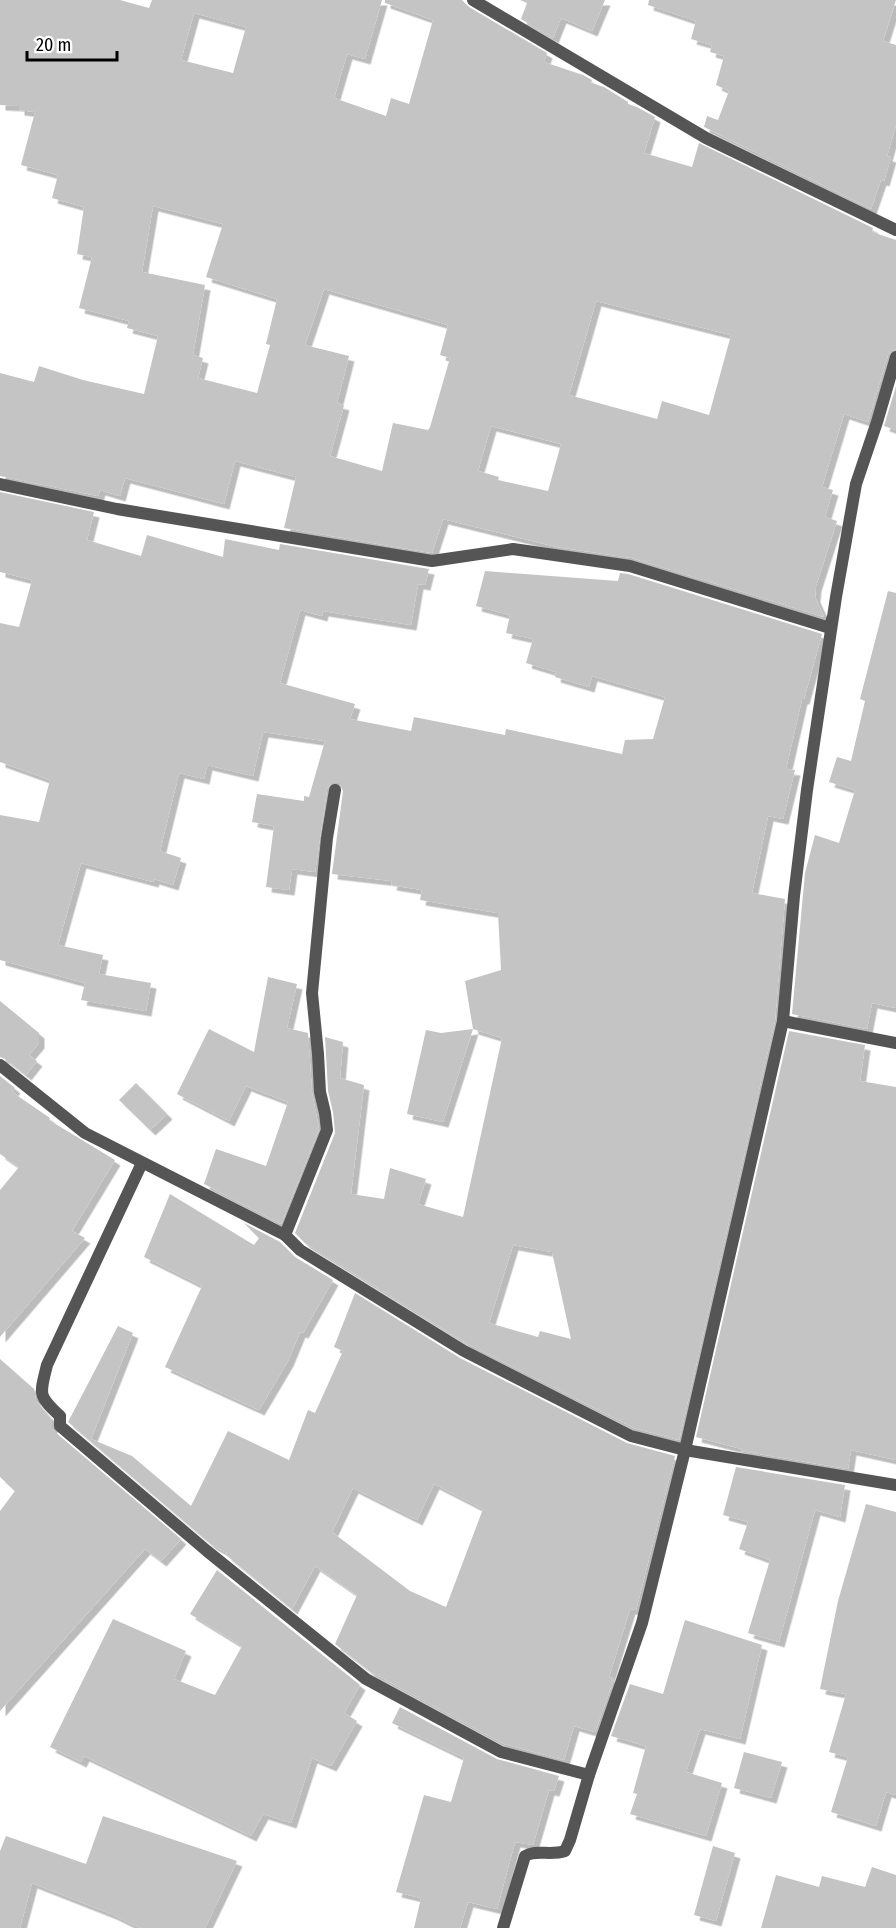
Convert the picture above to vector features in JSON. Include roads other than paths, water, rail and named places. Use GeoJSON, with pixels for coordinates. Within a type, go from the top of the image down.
{"type":"FeatureCollection","features":[{"type":"Feature","properties":{"kind":"street"},"geometry":{"type":"LineString","coordinates":[[473,0],[706,138],[896,230]]}},
{"type":"Feature","properties":{"kind":"street"},"geometry":{"type":"LineString","coordinates":[[0,484],[117,508],[432,561],[513,549],[630,566],[830,628],[856,484],[896,357]]}},
{"type":"Feature","properties":{"kind":"street"},"geometry":{"type":"LineString","coordinates":[[503,1928],[525,1856],[532,1852],[554,1854],[565,1851],[642,1623],[685,1450],[783,1021],[805,802],[836,597]]}},
{"type":"Feature","properties":{"kind":"street"},"geometry":{"type":"LineString","coordinates":[[285,1235],[327,1130],[326,1113],[320,1092],[312,993],[327,838],[335,790]]}},
{"type":"Feature","properties":{"kind":"street"},"geometry":{"type":"LineString","coordinates":[[783,1021],[896,1043]]}},
{"type":"Feature","properties":{"kind":"street"},"geometry":{"type":"LineString","coordinates":[[0,1065],[86,1133],[285,1235],[300,1250],[464,1351],[631,1436],[685,1450],[896,1485]]}},
{"type":"Feature","properties":{"kind":"street"},"geometry":{"type":"LineString","coordinates":[[142,1163],[47,1365],[41,1391],[44,1401],[60,1416],[60,1426],[207,1551],[366,1679],[501,1752],[589,1775]]}}]}
